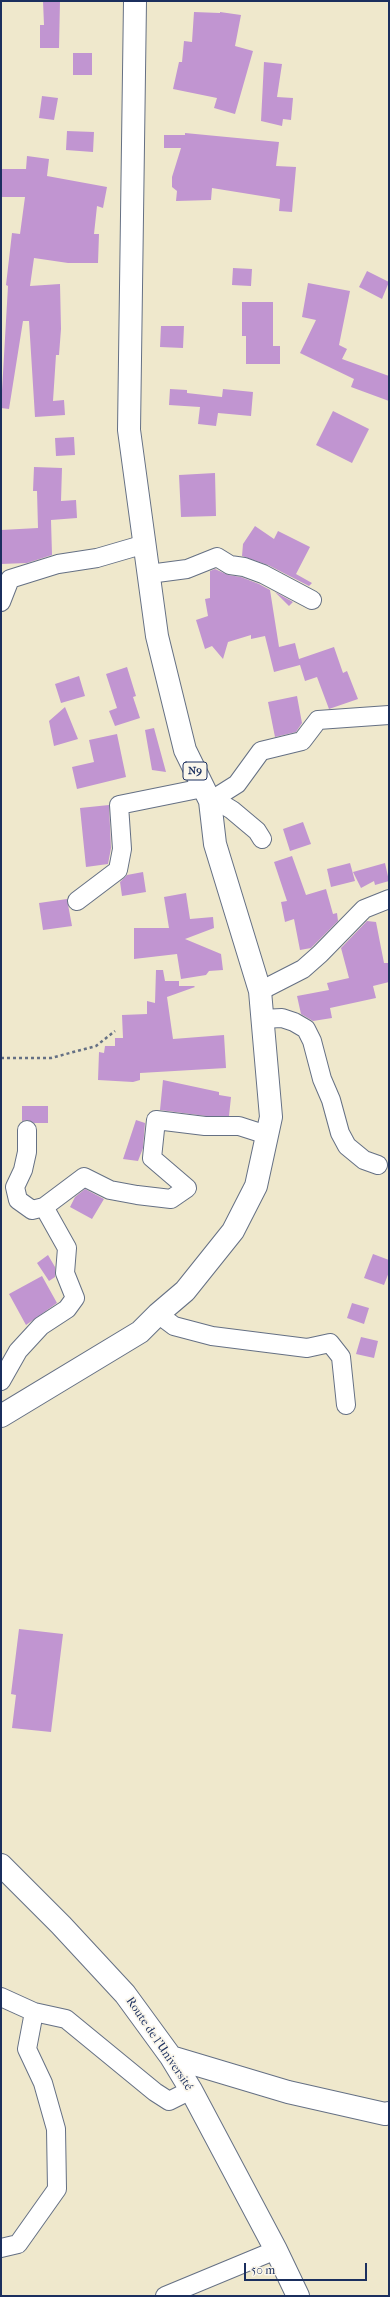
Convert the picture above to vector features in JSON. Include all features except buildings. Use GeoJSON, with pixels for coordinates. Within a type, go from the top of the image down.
{"type":"FeatureCollection","features":[{"type":"Feature","properties":{"kind":"main road","name":"N9"},"geometry":{"type":"LineString","coordinates":[[1,1416],[140,1332],[158,1314],[186,1291],[233,1231],[256,1186],[271,1117],[260,991],[215,844],[206,794],[185,750],[157,636],[129,430],[135,1]]}},
{"type":"Feature","properties":{"kind":"main road","name":"Route de l'Université"},"geometry":{"type":"LineString","coordinates":[[1,1865],[61,1925],[125,1994],[171,2057],[191,2090],[276,2250],[298,2296]]}},
{"type":"Feature","properties":{"kind":"main road"},"geometry":{"type":"LineString","coordinates":[[171,2057],[288,2092],[385,2114],[389,2113]]}},
{"type":"Feature","properties":{"kind":"street"},"geometry":{"type":"LineString","coordinates":[[1,602],[10,579],[58,564],[97,558],[145,544]]}},
{"type":"Feature","properties":{"kind":"street"},"geometry":{"type":"LineString","coordinates":[[149,574],[187,569],[217,557],[230,565],[244,567],[263,574],[312,600]]}},
{"type":"Feature","properties":{"kind":"street"},"geometry":{"type":"LineString","coordinates":[[77,901],[118,870],[122,850],[119,805],[206,794],[237,784],[261,751],[302,741],[318,720],[389,715]]}},
{"type":"Feature","properties":{"kind":"street"},"geometry":{"type":"LineString","coordinates":[[206,794],[232,810],[257,832],[262,839]]}},
{"type":"Feature","properties":{"kind":"street"},"geometry":{"type":"LineString","coordinates":[[260,991],[303,969],[320,954],[364,909],[389,899]]}},
{"type":"Feature","properties":{"kind":"street"},"geometry":{"type":"LineString","coordinates":[[262,1019],[282,1018],[294,1022],[306,1029],[312,1041],[322,1079],[332,1100],[340,1133],[347,1146],[364,1160],[378,1165]]}},
{"type":"Feature","properties":{"kind":"street"},"geometry":{"type":"LineString","coordinates":[[27,1130],[26,1158],[23,1170],[15,1187],[18,1200],[32,1210],[44,1207],[84,1177],[110,1190],[171,1199],[187,1188],[152,1158],[156,1120],[205,1126],[239,1126],[267,1135]]}},
{"type":"Feature","properties":{"kind":"street"},"geometry":{"type":"LineString","coordinates":[[1,1381],[18,1351],[41,1326],[67,1309],[75,1298],[65,1273],[66,1248],[44,1207]]}},
{"type":"Feature","properties":{"kind":"street"},"geometry":{"type":"LineString","coordinates":[[158,1314],[174,1326],[212,1336],[307,1348],[330,1343],[341,1357],[346,1405]]}},
{"type":"Feature","properties":{"kind":"street"},"geometry":{"type":"LineString","coordinates":[[1,1997],[34,2012],[66,2019],[169,2101],[191,2090]]}},
{"type":"Feature","properties":{"kind":"street"},"geometry":{"type":"LineString","coordinates":[[1,2248],[18,2244],[56,2189],[56,2129],[42,2083],[27,2049],[34,2012]]}},
{"type":"Feature","properties":{"kind":"street"},"geometry":{"type":"LineString","coordinates":[[165,2296],[276,2250]]}},
{"type":"Feature","properties":{"kind":"path"},"geometry":{"type":"LineString","coordinates":[[1,1058],[51,1058],[96,1046],[115,1031]]}}]}
